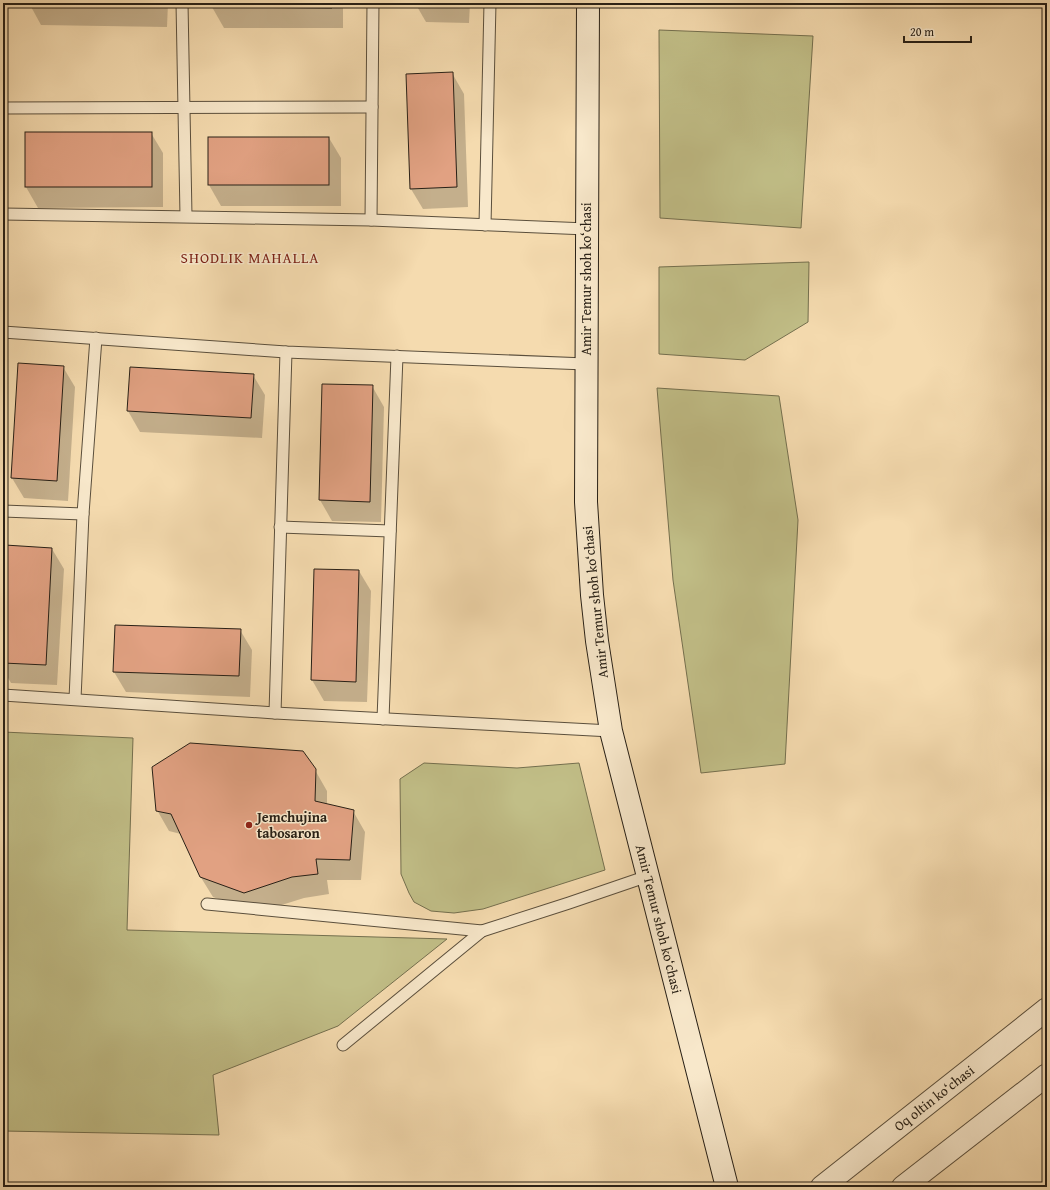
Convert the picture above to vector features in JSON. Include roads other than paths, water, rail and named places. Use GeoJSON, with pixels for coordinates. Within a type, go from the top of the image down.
{"type":"FeatureCollection","features":[{"type":"Feature","properties":{"kind":"main road","name":"Amir Temur shoh ko‘chasi"},"geometry":{"type":"LineString","coordinates":[[588,3],[586,364],[588,546],[597,641],[611,731],[727,1187]]}},
{"type":"Feature","properties":{"kind":"main road","name":"Oq oltin ko‘chasi"},"geometry":{"type":"LineString","coordinates":[[822,1187],[1047,1009]]}},
{"type":"Feature","properties":{"kind":"main road"},"geometry":{"type":"LineString","coordinates":[[903,1187],[1047,1075]]}},
{"type":"Feature","properties":{"kind":"lane"},"geometry":{"type":"LineString","coordinates":[[182,3],[186,216]]}},
{"type":"Feature","properties":{"kind":"lane"},"geometry":{"type":"LineString","coordinates":[[371,220],[373,3]]}},
{"type":"Feature","properties":{"kind":"lane"},"geometry":{"type":"LineString","coordinates":[[485,225],[490,3]]}},
{"type":"Feature","properties":{"kind":"lane"},"geometry":{"type":"LineString","coordinates":[[3,108],[372,107]]}},
{"type":"Feature","properties":{"kind":"lane"},"geometry":{"type":"LineString","coordinates":[[3,214],[371,220],[587,229]]}},
{"type":"Feature","properties":{"kind":"lane"},"geometry":{"type":"LineString","coordinates":[[3,332],[286,352],[586,364]]}},
{"type":"Feature","properties":{"kind":"lane"},"geometry":{"type":"LineString","coordinates":[[75,699],[83,514],[96,338]]}},
{"type":"Feature","properties":{"kind":"lane"},"geometry":{"type":"LineString","coordinates":[[274,713],[286,352]]}},
{"type":"Feature","properties":{"kind":"lane"},"geometry":{"type":"LineString","coordinates":[[383,719],[397,356]]}},
{"type":"Feature","properties":{"kind":"lane"},"geometry":{"type":"LineString","coordinates":[[3,511],[83,514]]}},
{"type":"Feature","properties":{"kind":"lane"},"geometry":{"type":"LineString","coordinates":[[280,527],[390,531]]}},
{"type":"Feature","properties":{"kind":"lane"},"geometry":{"type":"LineString","coordinates":[[3,695],[274,713],[611,731]]}},
{"type":"Feature","properties":{"kind":"lane"},"geometry":{"type":"LineString","coordinates":[[207,904],[482,930],[570,903],[648,876]]}},
{"type":"Feature","properties":{"kind":"lane"},"geometry":{"type":"LineString","coordinates":[[343,1045],[482,930]]}},
{"type":"Feature","properties":{"kind":"place","name":"Jemchujina tabosaron"},"geometry":{"type":"Point","coordinates":[249,825]}},
{"type":"Feature","properties":{"kind":"district","name":"SHODLIK MAHALLA"},"geometry":{"type":"Point","coordinates":[250,258]}}]}
